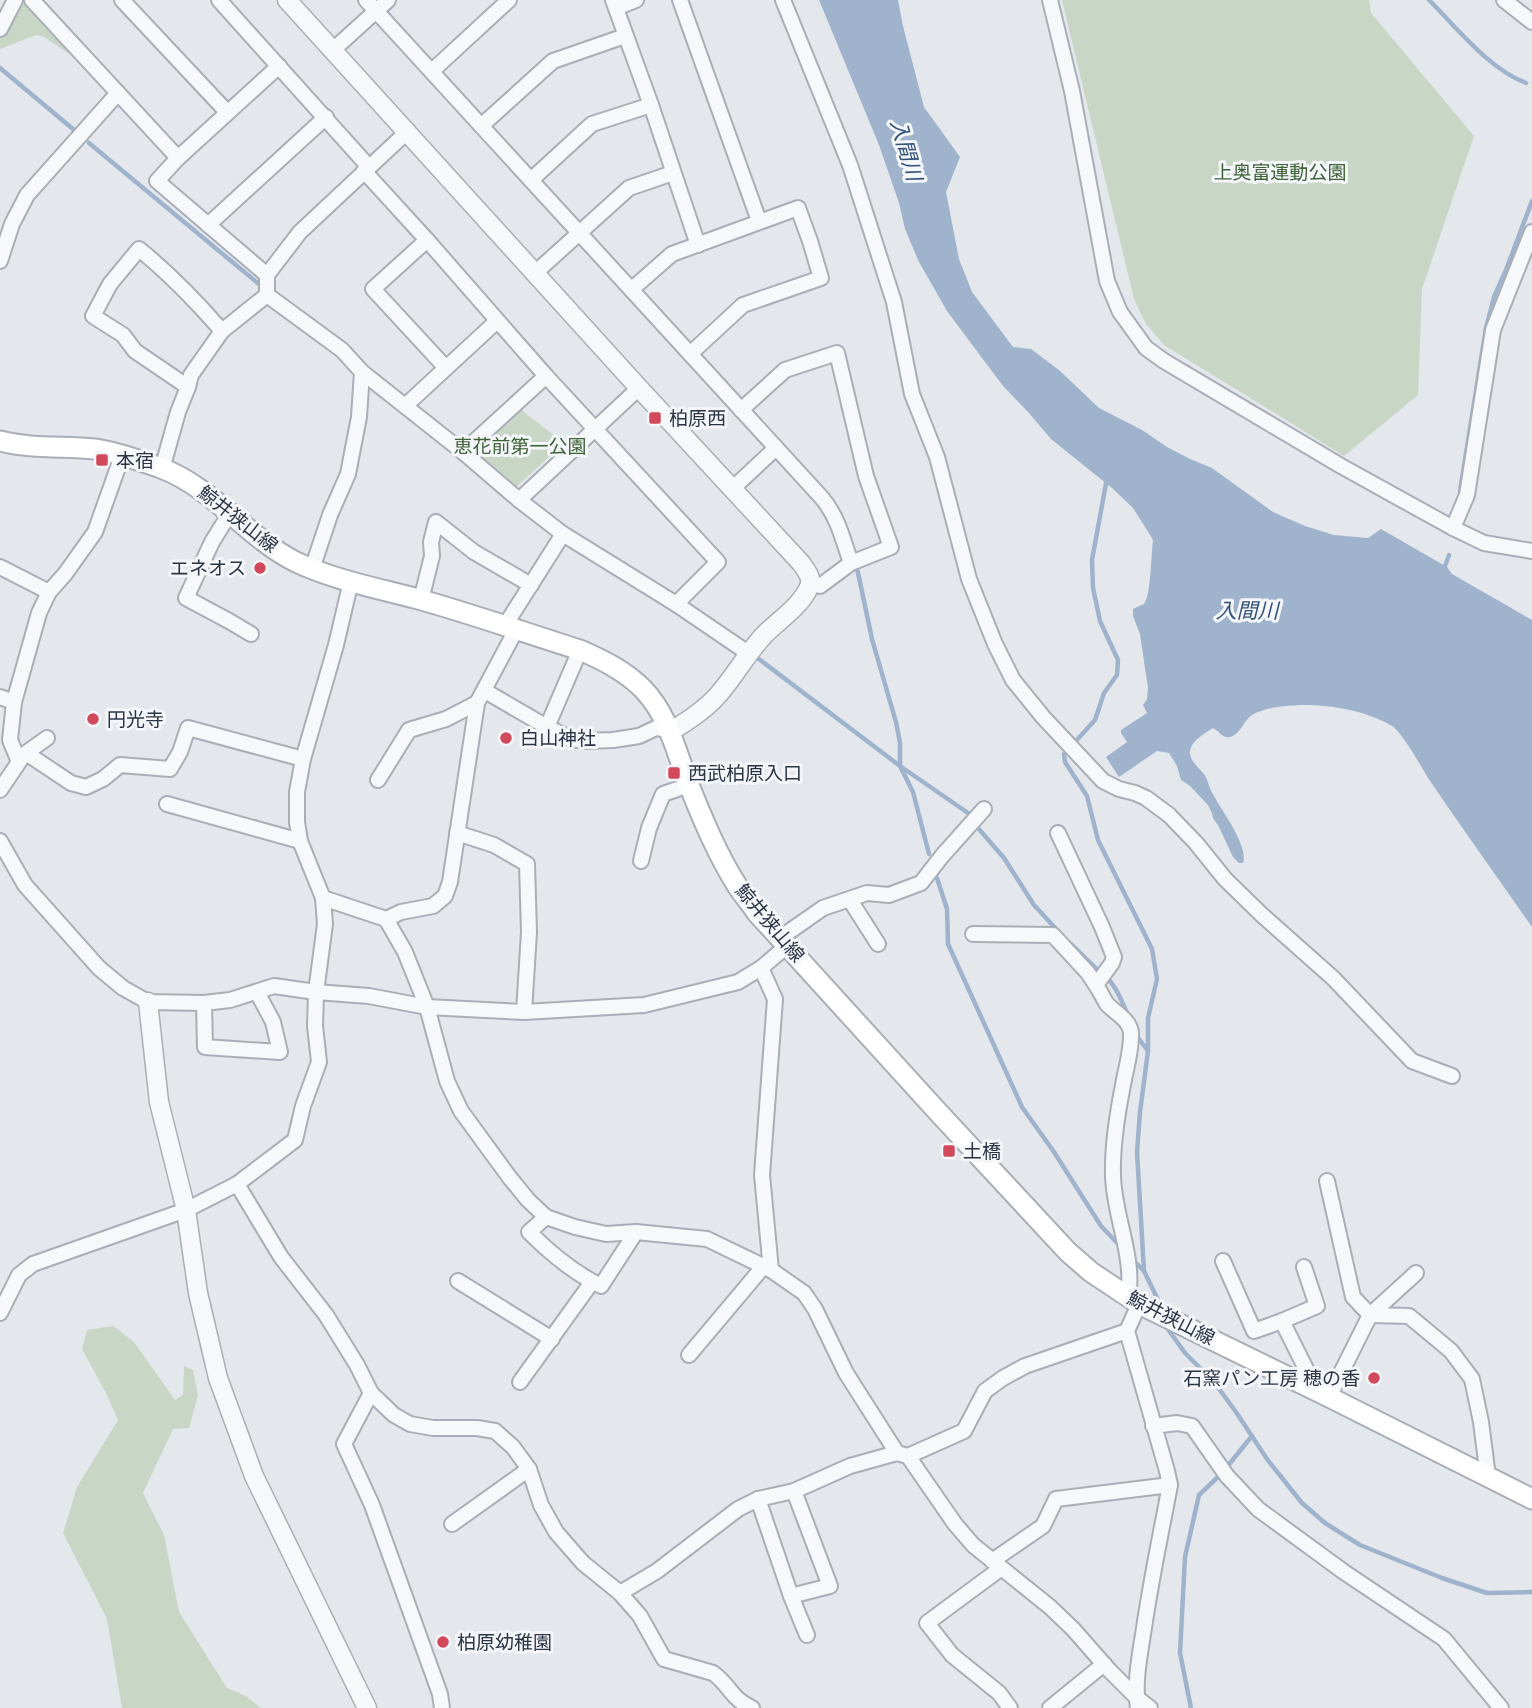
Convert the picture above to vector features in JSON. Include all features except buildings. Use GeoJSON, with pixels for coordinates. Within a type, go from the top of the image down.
{"type":"FeatureCollection","features":[{"type":"Feature","properties":{"kind":"main road","name":"鯨井狭山線"},"geometry":{"type":"LineString","coordinates":[[0,442],[98,450],[162,469],[204,492],[272,548],[312,569],[580,650],[629,676],[659,709],[671,731],[708,831],[738,887],[937,1112],[1049,1232],[1091,1272],[1134,1301],[1532,1499]]}},
{"type":"Feature","properties":{"kind":"street"},"geometry":{"type":"LineString","coordinates":[[0,29],[15,0]]}},
{"type":"Feature","properties":{"kind":"street"},"geometry":{"type":"LineString","coordinates":[[32,0],[178,158]]}},
{"type":"Feature","properties":{"kind":"street"},"geometry":{"type":"LineString","coordinates":[[122,0],[227,112]]}},
{"type":"Feature","properties":{"kind":"street"},"geometry":{"type":"LineString","coordinates":[[219,0],[326,117],[497,321],[718,562],[676,604]]}},
{"type":"Feature","properties":{"kind":"street"},"geometry":{"type":"LineString","coordinates":[[287,0],[639,388],[801,562],[810,577],[811,584],[800,600],[748,653],[713,701],[671,731],[656,728],[639,736],[613,740],[572,739],[481,696]]}},
{"type":"Feature","properties":{"kind":"street"},"geometry":{"type":"LineString","coordinates":[[333,50],[371,5],[388,0]]}},
{"type":"Feature","properties":{"kind":"street"},"geometry":{"type":"LineString","coordinates":[[432,71],[509,0]]}},
{"type":"Feature","properties":{"kind":"street"},"geometry":{"type":"LineString","coordinates":[[636,0],[615,4],[698,245]]}},
{"type":"Feature","properties":{"kind":"street"},"geometry":{"type":"LineString","coordinates":[[680,0],[759,221]]}},
{"type":"Feature","properties":{"kind":"street"},"geometry":{"type":"LineString","coordinates":[[783,0],[850,165],[894,302],[912,394],[937,457],[969,579],[995,644],[1013,680],[1094,772],[1108,784],[1146,798],[1169,815],[1196,842],[1225,879],[1333,978],[1412,1060],[1452,1076]]}},
{"type":"Feature","properties":{"kind":"street"},"geometry":{"type":"LineString","coordinates":[[1050,0],[1072,91],[1107,282],[1120,312],[1146,348],[1342,466],[1453,527],[1484,543],[1532,551]]}},
{"type":"Feature","properties":{"kind":"street"},"geometry":{"type":"LineString","coordinates":[[1504,0],[1532,22]]}},
{"type":"Feature","properties":{"kind":"street"},"geometry":{"type":"LineString","coordinates":[[371,5],[830,508],[851,563]]}},
{"type":"Feature","properties":{"kind":"street"},"geometry":{"type":"LineString","coordinates":[[481,126],[553,61],[625,36]]}},
{"type":"Feature","properties":{"kind":"street"},"geometry":{"type":"LineString","coordinates":[[267,275],[157,181],[178,158],[279,66]]}},
{"type":"Feature","properties":{"kind":"street"},"geometry":{"type":"LineString","coordinates":[[0,261],[12,224],[27,195],[118,93]]}},
{"type":"Feature","properties":{"kind":"street"},"geometry":{"type":"LineString","coordinates":[[531,180],[592,124],[651,105]]}},
{"type":"Feature","properties":{"kind":"street"},"geometry":{"type":"LineString","coordinates":[[208,225],[326,117]]}},
{"type":"Feature","properties":{"kind":"street"},"geometry":{"type":"LineString","coordinates":[[267,295],[267,275],[300,232],[408,131]]}},
{"type":"Feature","properties":{"kind":"street"},"geometry":{"type":"LineString","coordinates":[[535,273],[629,188],[673,173]]}},
{"type":"Feature","properties":{"kind":"street"},"geometry":{"type":"LineString","coordinates":[[632,289],[672,254],[798,208],[821,278],[743,305],[690,354]]}},
{"type":"Feature","properties":{"kind":"street"},"geometry":{"type":"LineString","coordinates":[[1453,527],[1467,495],[1493,330],[1532,232]]}},
{"type":"Feature","properties":{"kind":"street"},"geometry":{"type":"LineString","coordinates":[[427,240],[373,289],[446,368]]}},
{"type":"Feature","properties":{"kind":"street"},"geometry":{"type":"LineString","coordinates":[[188,387],[135,351],[123,335],[93,316],[110,284],[139,249],[189,293],[222,331]]}},
{"type":"Feature","properties":{"kind":"street"},"geometry":{"type":"LineString","coordinates":[[162,469],[191,375],[222,331],[267,295]]}},
{"type":"Feature","properties":{"kind":"street"},"geometry":{"type":"LineString","coordinates":[[267,295],[342,350],[362,372],[563,534],[676,604],[748,653]]}},
{"type":"Feature","properties":{"kind":"street"},"geometry":{"type":"LineString","coordinates":[[405,406],[497,321]]}},
{"type":"Feature","properties":{"kind":"street"},"geometry":{"type":"LineString","coordinates":[[741,410],[785,370],[836,353],[866,475],[891,547],[851,563],[820,586],[811,584]]}},
{"type":"Feature","properties":{"kind":"street"},"geometry":{"type":"LineString","coordinates":[[312,569],[330,515],[348,474],[359,417],[362,372]]}},
{"type":"Feature","properties":{"kind":"street"},"geometry":{"type":"LineString","coordinates":[[463,452],[546,376]]}},
{"type":"Feature","properties":{"kind":"street"},"geometry":{"type":"LineString","coordinates":[[519,500],[639,388]]}},
{"type":"Feature","properties":{"kind":"street"},"geometry":{"type":"LineString","coordinates":[[732,489],[776,449]]}},
{"type":"Feature","properties":{"kind":"street"},"geometry":{"type":"LineString","coordinates":[[122,456],[95,533],[49,592],[39,612],[7,699],[5,738],[22,757],[71,783],[86,787],[103,779],[120,765],[170,769],[180,752],[188,728],[303,759]]}},
{"type":"Feature","properties":{"kind":"street"},"geometry":{"type":"LineString","coordinates":[[230,513],[212,542],[186,598],[251,634]]}},
{"type":"Feature","properties":{"kind":"street"},"geometry":{"type":"LineString","coordinates":[[421,600],[432,556],[431,542],[436,522],[474,552],[530,585]]}},
{"type":"Feature","properties":{"kind":"street"},"geometry":{"type":"LineString","coordinates":[[386,919],[401,912],[433,906],[445,896],[450,882],[481,696],[530,585],[563,534]]}},
{"type":"Feature","properties":{"kind":"street"},"geometry":{"type":"LineString","coordinates":[[0,568],[49,592]]}},
{"type":"Feature","properties":{"kind":"street"},"geometry":{"type":"LineString","coordinates":[[0,1313],[19,1275],[33,1264],[186,1210],[237,1184],[295,1140],[303,1106],[319,1062],[315,1026],[316,992],[325,924],[323,898],[300,841],[297,792],[303,759],[336,645],[351,581]]}},
{"type":"Feature","properties":{"kind":"street"},"geometry":{"type":"LineString","coordinates":[[547,727],[580,650]]}},
{"type":"Feature","properties":{"kind":"street"},"geometry":{"type":"LineString","coordinates":[[379,780],[409,730],[446,719],[481,696]]}},
{"type":"Feature","properties":{"kind":"street"},"geometry":{"type":"LineString","coordinates":[[0,790],[22,757],[47,737]]}},
{"type":"Feature","properties":{"kind":"street"},"geometry":{"type":"LineString","coordinates":[[641,861],[649,828],[663,794],[689,785]]}},
{"type":"Feature","properties":{"kind":"street"},"geometry":{"type":"LineString","coordinates":[[167,804],[300,841]]}},
{"type":"Feature","properties":{"kind":"street"},"geometry":{"type":"LineString","coordinates":[[0,841],[25,885],[90,959],[123,988],[148,1002],[204,1003],[230,1000],[274,986],[369,996],[427,1007],[524,1012],[644,1005],[738,982],[761,968],[784,942],[822,908],[867,894],[890,895],[920,883],[984,809]]}},
{"type":"Feature","properties":{"kind":"street"},"geometry":{"type":"LineString","coordinates":[[457,833],[494,845],[527,864],[529,932],[524,1012]]}},
{"type":"Feature","properties":{"kind":"street"},"geometry":{"type":"LineString","coordinates":[[1058,833],[1114,957],[1112,964],[1096,985]]}},
{"type":"Feature","properties":{"kind":"street"},"geometry":{"type":"LineString","coordinates":[[323,898],[386,919],[405,952],[427,1007],[447,1081],[461,1111],[510,1178],[546,1217],[606,1234],[636,1232],[706,1239],[767,1268],[804,1293],[815,1309],[846,1373],[954,1524],[996,1565],[1050,1606],[1137,1703],[1150,1708]]}},
{"type":"Feature","properties":{"kind":"street"},"geometry":{"type":"LineString","coordinates":[[850,900],[878,944]]}},
{"type":"Feature","properties":{"kind":"street"},"geometry":{"type":"LineString","coordinates":[[973,934],[1053,935],[1088,973],[1107,1004],[1129,1023],[1131,1031],[1117,1116],[1113,1177],[1134,1301],[1127,1331],[1170,1485],[1138,1664],[1137,1703]]}},
{"type":"Feature","properties":{"kind":"street"},"geometry":{"type":"LineString","coordinates":[[689,1355],[767,1268],[762,1175],[775,999],[761,968]]}},
{"type":"Feature","properties":{"kind":"street"},"geometry":{"type":"LineString","coordinates":[[204,1003],[205,1047],[280,1052],[273,1022],[257,992]]}},
{"type":"Feature","properties":{"kind":"street"},"geometry":{"type":"LineString","coordinates":[[148,1002],[159,1101],[186,1210],[198,1293],[216,1370],[254,1476],[367,1708]]}},
{"type":"Feature","properties":{"kind":"street"},"geometry":{"type":"LineString","coordinates":[[1327,1181],[1353,1297],[1370,1315],[1409,1316],[1451,1351],[1472,1379],[1488,1477]]}},
{"type":"Feature","properties":{"kind":"street"},"geometry":{"type":"LineString","coordinates":[[237,1184],[281,1257],[326,1315],[371,1393],[394,1415],[410,1424],[433,1428],[462,1426],[495,1431],[513,1447],[529,1469],[541,1505],[556,1532],[583,1563],[620,1593],[640,1616],[664,1659],[713,1673],[734,1697],[752,1708]]}},
{"type":"Feature","properties":{"kind":"street"},"geometry":{"type":"LineString","coordinates":[[546,1217],[528,1232],[549,1252],[601,1286],[636,1232]]}},
{"type":"Feature","properties":{"kind":"street"},"geometry":{"type":"LineString","coordinates":[[1223,1261],[1254,1331],[1317,1306],[1304,1267]]}},
{"type":"Feature","properties":{"kind":"street"},"geometry":{"type":"LineString","coordinates":[[1282,1321],[1323,1394],[1370,1315],[1416,1273]]}},
{"type":"Feature","properties":{"kind":"street"},"geometry":{"type":"LineString","coordinates":[[458,1281],[552,1339]]}},
{"type":"Feature","properties":{"kind":"street"},"geometry":{"type":"LineString","coordinates":[[520,1382],[592,1282]]}},
{"type":"Feature","properties":{"kind":"street"},"geometry":{"type":"LineString","coordinates":[[620,1593],[657,1571],[738,1509],[758,1499],[794,1491],[850,1466],[902,1454],[964,1431],[985,1391],[1014,1372],[1127,1331]]}},
{"type":"Feature","properties":{"kind":"street"},"geometry":{"type":"LineString","coordinates":[[371,1393],[344,1444],[372,1505],[440,1694],[442,1708]]}},
{"type":"Feature","properties":{"kind":"street"},"geometry":{"type":"LineString","coordinates":[[1153,1426],[1177,1423],[1192,1426],[1227,1476],[1258,1508],[1345,1572],[1444,1639],[1501,1708]]}},
{"type":"Feature","properties":{"kind":"street"},"geometry":{"type":"LineString","coordinates":[[452,1524],[529,1469]]}},
{"type":"Feature","properties":{"kind":"street"},"geometry":{"type":"LineString","coordinates":[[1010,1708],[999,1693],[952,1655],[927,1623],[1043,1526],[1056,1499],[1170,1485]]}},
{"type":"Feature","properties":{"kind":"street"},"geometry":{"type":"LineString","coordinates":[[791,1596],[830,1586],[794,1491]]}},
{"type":"Feature","properties":{"kind":"street"},"geometry":{"type":"LineString","coordinates":[[758,1499],[807,1635]]}},
{"type":"Feature","properties":{"kind":"street"},"geometry":{"type":"LineString","coordinates":[[1050,1708],[1104,1664]]}},
{"type":"Feature","properties":{"kind":"green space","name":"上奥富運動公園"},"geometry":{"type":"Polygon","coordinates":[[[1062,0],[1369,0],[1371,13],[1474,136],[1422,289],[1418,395],[1344,456],[1164,345],[1146,324],[1134,299],[1062,0]]]}},
{"type":"Feature","properties":{"kind":"green space"},"geometry":{"type":"Polygon","coordinates":[[[28,1],[77,59],[44,37],[36,35],[0,49],[0,38],[20,2],[28,1]]]}},
{"type":"Feature","properties":{"kind":"green space","name":"恵花前第一公園"},"geometry":{"type":"Polygon","coordinates":[[[520,409],[564,443],[515,488],[471,453],[520,409]]]}},
{"type":"Feature","properties":{"kind":"green space"},"geometry":{"type":"Polygon","coordinates":[[[113,1326],[134,1342],[175,1400],[183,1395],[184,1366],[193,1370],[198,1395],[189,1428],[173,1429],[143,1493],[164,1535],[179,1612],[227,1688],[246,1696],[261,1708],[122,1708],[107,1619],[63,1533],[77,1487],[118,1420],[82,1349],[87,1330],[113,1326]]]}},
{"type":"Feature","properties":{"kind":"water","name":"入間川"},"geometry":{"type":"Polygon","coordinates":[[[819,0],[898,0],[924,107],[960,157],[946,192],[959,259],[972,292],[1013,347],[1031,349],[1059,370],[1099,408],[1142,430],[1167,447],[1212,468],[1273,512],[1334,535],[1368,538],[1381,529],[1532,620],[1532,927],[1428,778],[1411,749],[1392,726],[1372,716],[1326,706],[1278,707],[1252,715],[1237,733],[1230,737],[1223,736],[1213,728],[1196,740],[1191,747],[1191,758],[1204,774],[1238,838],[1244,856],[1243,863],[1233,857],[1208,805],[1181,780],[1169,753],[1157,751],[1119,777],[1106,757],[1127,742],[1121,730],[1147,713],[1143,705],[1147,699],[1148,688],[1140,634],[1133,609],[1144,604],[1148,593],[1152,538],[1133,508],[1051,439],[1003,386],[947,311],[919,262],[905,229],[879,145],[819,0]]]}},
{"type":"Feature","properties":{"kind":"waterway"},"geometry":{"type":"LineString","coordinates":[[1429,0],[1486,58],[1512,77],[1526,83]]}},
{"type":"Feature","properties":{"kind":"waterway"},"geometry":{"type":"LineString","coordinates":[[0,68],[73,129]]}},
{"type":"Feature","properties":{"kind":"waterway"},"geometry":{"type":"LineString","coordinates":[[89,143],[260,285]]}},
{"type":"Feature","properties":{"kind":"waterway"},"geometry":{"type":"LineString","coordinates":[[1460,491],[1486,328],[1494,297],[1532,201]]}},
{"type":"Feature","properties":{"kind":"waterway"},"geometry":{"type":"LineString","coordinates":[[1107,478],[1092,560],[1093,588],[1100,621],[1118,660],[1117,675],[1104,693],[1095,720],[1064,754],[1065,762],[1087,796],[1098,840],[1152,949],[1157,979],[1148,1018],[1148,1051],[1137,1152],[1144,1271]]}},
{"type":"Feature","properties":{"kind":"waterway"},"geometry":{"type":"LineString","coordinates":[[1444,569],[1449,555]]}},
{"type":"Feature","properties":{"kind":"waterway"},"geometry":{"type":"LineString","coordinates":[[857,568],[872,639],[896,722],[900,766],[913,792],[929,854]]}},
{"type":"Feature","properties":{"kind":"waterway"},"geometry":{"type":"LineString","coordinates":[[755,656],[900,766],[968,813]]}},
{"type":"Feature","properties":{"kind":"waterway"},"geometry":{"type":"LineString","coordinates":[[978,828],[1004,858],[1034,905],[1057,930]]}},
{"type":"Feature","properties":{"kind":"waterway"},"geometry":{"type":"LineString","coordinates":[[937,878],[947,909],[948,944],[1022,1107],[1101,1226],[1122,1248]]}},
{"type":"Feature","properties":{"kind":"waterway"},"geometry":{"type":"LineString","coordinates":[[1071,944],[1102,974]]}},
{"type":"Feature","properties":{"kind":"waterway"},"geometry":{"type":"LineString","coordinates":[[1106,977],[1117,991],[1129,1018]]}},
{"type":"Feature","properties":{"kind":"waterway"},"geometry":{"type":"LineString","coordinates":[[1136,1035],[1148,1051]]}},
{"type":"Feature","properties":{"kind":"waterway"},"geometry":{"type":"LineString","coordinates":[[1131,1258],[1144,1271],[1160,1304]]}},
{"type":"Feature","properties":{"kind":"waterway"},"geometry":{"type":"LineString","coordinates":[[1165,1325],[1185,1353],[1214,1382],[1267,1459],[1302,1503],[1325,1523],[1360,1545],[1442,1578],[1487,1593],[1532,1592]]}},
{"type":"Feature","properties":{"kind":"waterway"},"geometry":{"type":"LineString","coordinates":[[1226,1468],[1252,1436]]}},
{"type":"Feature","properties":{"kind":"waterway"},"geometry":{"type":"LineString","coordinates":[[1191,1708],[1180,1653],[1185,1557],[1199,1495],[1221,1474]]}},
{"type":"Feature","properties":{"kind":"place","name":"柏原西"},"geometry":{"type":"Point","coordinates":[655,418]}},
{"type":"Feature","properties":{"kind":"place","name":"本宿"},"geometry":{"type":"Point","coordinates":[102,460]}},
{"type":"Feature","properties":{"kind":"place","name":"エネオス"},"geometry":{"type":"Point","coordinates":[260,568]}},
{"type":"Feature","properties":{"kind":"place","name":"円光寺"},"geometry":{"type":"Point","coordinates":[93,719]}},
{"type":"Feature","properties":{"kind":"place","name":"白山神社"},"geometry":{"type":"Point","coordinates":[506,738]}},
{"type":"Feature","properties":{"kind":"place","name":"西武柏原入口"},"geometry":{"type":"Point","coordinates":[674,773]}},
{"type":"Feature","properties":{"kind":"place","name":"土橋"},"geometry":{"type":"Point","coordinates":[949,1151]}},
{"type":"Feature","properties":{"kind":"place","name":"石窯パン工房 穂の香"},"geometry":{"type":"Point","coordinates":[1374,1378]}},
{"type":"Feature","properties":{"kind":"place","name":"柏原幼稚園"},"geometry":{"type":"Point","coordinates":[443,1642]}}]}
